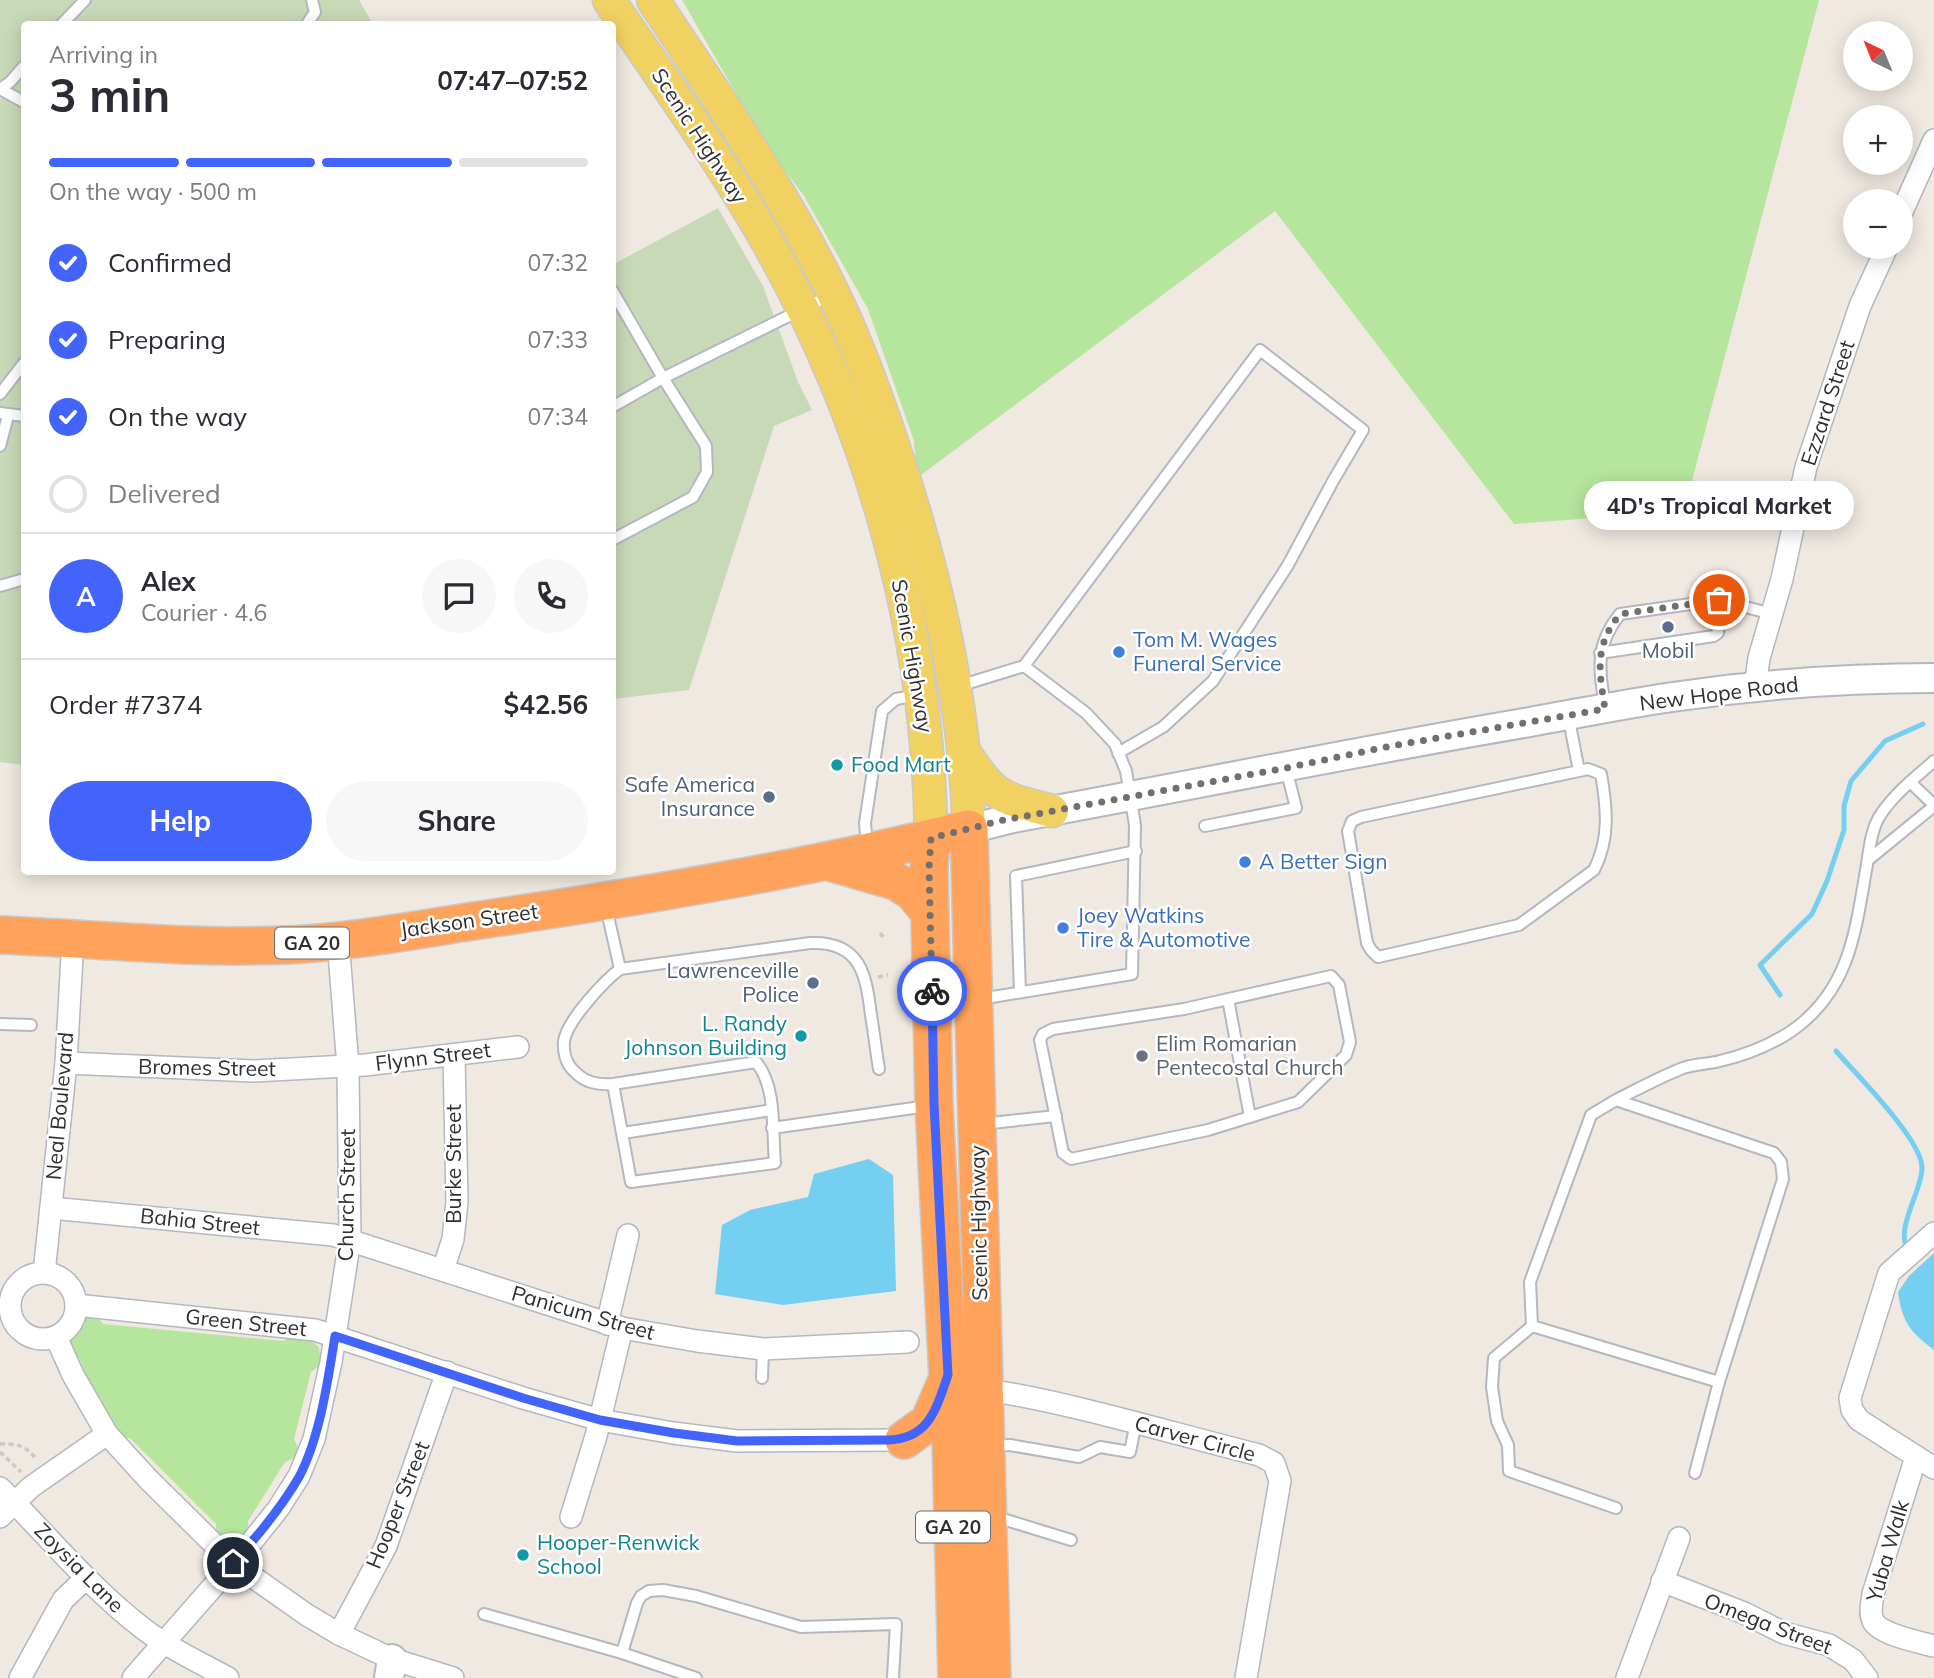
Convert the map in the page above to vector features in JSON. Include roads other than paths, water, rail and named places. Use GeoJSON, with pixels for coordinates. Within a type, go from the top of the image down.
{"type":"FeatureCollection","features":[{"type":"Feature","properties":{"kind":"highway","name":"Jackson Street"},"geometry":{"type":"LineString","coordinates":[[0,935],[223,945],[286,945],[338,940],[605,902],[828,862],[969,829]]}},
{"type":"Feature","properties":{"kind":"highway","name":"Scenic Highway"},"geometry":{"type":"LineString","coordinates":[[969,829],[992,1678]]}},
{"type":"Feature","properties":{"kind":"highway","name":"Scenic Highway"},"geometry":{"type":"LineString","coordinates":[[931,838],[929,868],[934,1104],[952,1470],[957,1678]]}},
{"type":"Feature","properties":{"kind":"highway"},"geometry":{"type":"LineString","coordinates":[[828,862],[895,881],[913,892],[930,912]]}},
{"type":"Feature","properties":{"kind":"highway"},"geometry":{"type":"LineString","coordinates":[[904,1440],[929,1422],[948,1375]]}},
{"type":"Feature","properties":{"kind":"highway"},"geometry":{"type":"LineString","coordinates":[[904,1440],[931,1449],[941,1456],[952,1470]]}},
{"type":"Feature","properties":{"kind":"main road","name":"Scenic Highway"},"geometry":{"type":"LineString","coordinates":[[609,0],[763,234],[803,309],[850,417],[868,466],[902,586],[912,632],[930,789],[931,838]]}},
{"type":"Feature","properties":{"kind":"main road","name":"Scenic Highway"},"geometry":{"type":"LineString","coordinates":[[653,0],[767,174],[833,293],[879,401],[929,557],[956,687],[969,829]]}},
{"type":"Feature","properties":{"kind":"main road"},"geometry":{"type":"LineString","coordinates":[[963,751],[983,780],[998,795],[1052,811]]}},
{"type":"Feature","properties":{"kind":"street"},"geometry":{"type":"LineString","coordinates":[[1912,189],[1934,141]]}},
{"type":"Feature","properties":{"kind":"street","name":"Ezzard Street"},"geometry":{"type":"LineString","coordinates":[[1755,687],[1759,658],[1782,579],[1805,467],[1860,306],[1881,259]]}},
{"type":"Feature","properties":{"kind":"street","name":"New Hope Road"},"geometry":{"type":"LineString","coordinates":[[969,829],[1391,746],[1679,696],[1851,680],[1934,678]]}},
{"type":"Feature","properties":{"kind":"street","name":"Neal Boulevard"},"geometry":{"type":"LineString","coordinates":[[44,1273],[66,1063],[73,938]]}},
{"type":"Feature","properties":{"kind":"street","name":"Church Street"},"geometry":{"type":"LineString","coordinates":[[133,1678],[278,1509],[299,1476],[314,1439],[335,1336],[350,1239],[348,1067],[338,940]]}},
{"type":"Feature","properties":{"kind":"street","name":"Flynn Street"},"geometry":{"type":"LineString","coordinates":[[348,1067],[518,1047]]}},
{"type":"Feature","properties":{"kind":"street","name":"Burke Street"},"geometry":{"type":"LineString","coordinates":[[443,1270],[453,1238],[457,1202],[454,1056]]}},
{"type":"Feature","properties":{"kind":"street","name":"Bromes Street"},"geometry":{"type":"LineString","coordinates":[[66,1063],[254,1071],[348,1067]]}},
{"type":"Feature","properties":{"kind":"street","name":"Bahia Street"},"geometry":{"type":"LineString","coordinates":[[51,1208],[333,1235],[350,1239]]}},
{"type":"Feature","properties":{"kind":"street"},"geometry":{"type":"LineString","coordinates":[[1925,1463],[1859,1420],[1852,1410],[1850,1398],[1889,1273],[1934,1233]]}},
{"type":"Feature","properties":{"kind":"street"},"geometry":{"type":"LineString","coordinates":[[571,1517],[600,1420],[628,1235]]}},
{"type":"Feature","properties":{"kind":"street","name":"Panicum Street"},"geometry":{"type":"LineString","coordinates":[[350,1239],[615,1326],[723,1345],[763,1349],[908,1342]]}},
{"type":"Feature","properties":{"kind":"street"},"geometry":{"type":"LineString","coordinates":[[44,1273],[63,1279],[74,1295],[76,1305],[71,1324],[55,1336],[45,1339],[24,1333],[16,1325],[5,1303],[18,1285],[34,1274],[44,1273]]}},
{"type":"Feature","properties":{"kind":"street","name":"Green Street"},"geometry":{"type":"LineString","coordinates":[[76,1305],[315,1330],[523,1398],[600,1420],[674,1433],[737,1441],[904,1440]]}},
{"type":"Feature","properties":{"kind":"street"},"geometry":{"type":"LineString","coordinates":[[55,1336],[73,1376],[107,1434],[148,1479],[233,1563],[390,1668],[453,1678]]}},
{"type":"Feature","properties":{"kind":"street","name":"Hooper Street"},"geometry":{"type":"LineString","coordinates":[[339,1634],[386,1546],[447,1372]]}},
{"type":"Feature","properties":{"kind":"street","name":"Carver Circle"},"geometry":{"type":"LineString","coordinates":[[983,1389],[1136,1422],[1259,1455],[1274,1463],[1280,1481],[1247,1678]]}},
{"type":"Feature","properties":{"kind":"street"},"geometry":{"type":"LineString","coordinates":[[5,1502],[107,1434]]}},
{"type":"Feature","properties":{"kind":"street","name":"Yuba Walk"},"geometry":{"type":"LineString","coordinates":[[1925,1463],[1873,1594],[1871,1610],[1874,1622],[1881,1629],[1934,1646]]}},
{"type":"Feature","properties":{"kind":"street","name":"Zoysia Lane"},"geometry":{"type":"LineString","coordinates":[[5,1502],[120,1610],[163,1643],[228,1678]]}},
{"type":"Feature","properties":{"kind":"street"},"geometry":{"type":"LineString","coordinates":[[1628,1678],[1679,1538]]}},
{"type":"Feature","properties":{"kind":"street"},"geometry":{"type":"LineString","coordinates":[[20,1678],[63,1600],[86,1578]]}},
{"type":"Feature","properties":{"kind":"street","name":"Omega Street"},"geometry":{"type":"LineString","coordinates":[[1662,1581],[1744,1613],[1784,1633],[1829,1645],[1853,1660],[1867,1678]]}},
{"type":"Feature","properties":{"kind":"lane"},"geometry":{"type":"LineString","coordinates":[[65,21],[85,0]]}},
{"type":"Feature","properties":{"kind":"lane"},"geometry":{"type":"LineString","coordinates":[[312,0],[318,21]]}},
{"type":"Feature","properties":{"kind":"lane"},"geometry":{"type":"LineString","coordinates":[[309,21],[315,12]]}},
{"type":"Feature","properties":{"kind":"lane"},"geometry":{"type":"LineString","coordinates":[[21,69],[0,89],[21,100]]}},
{"type":"Feature","properties":{"kind":"lane"},"geometry":{"type":"LineString","coordinates":[[616,405],[663,378],[833,293]]}},
{"type":"Feature","properties":{"kind":"lane"},"geometry":{"type":"LineString","coordinates":[[616,297],[706,446],[707,472],[693,497],[616,538]]}},
{"type":"Feature","properties":{"kind":"lane"},"geometry":{"type":"LineString","coordinates":[[956,687],[1024,666],[1260,351],[1363,430],[1288,565],[1213,681],[1163,727],[1118,753]]}},
{"type":"Feature","properties":{"kind":"lane"},"geometry":{"type":"LineString","coordinates":[[0,394],[21,367]]}},
{"type":"Feature","properties":{"kind":"lane"},"geometry":{"type":"LineString","coordinates":[[0,446],[4,414]]}},
{"type":"Feature","properties":{"kind":"lane"},"geometry":{"type":"LineString","coordinates":[[0,586],[21,580]]}},
{"type":"Feature","properties":{"kind":"lane"},"geometry":{"type":"LineString","coordinates":[[1600,653],[1714,636],[1718,633],[1719,600]]}},
{"type":"Feature","properties":{"kind":"lane"},"geometry":{"type":"LineString","coordinates":[[1605,709],[1600,653],[1614,621],[1620,614],[1719,600],[1772,614]]}},
{"type":"Feature","properties":{"kind":"lane"},"geometry":{"type":"LineString","coordinates":[[974,1000],[1132,974],[1136,851],[1135,825],[1126,771],[1115,744],[1086,713],[1024,666]]}},
{"type":"Feature","properties":{"kind":"lane"},"geometry":{"type":"LineString","coordinates":[[868,853],[865,823],[882,711],[896,699],[921,694]]}},
{"type":"Feature","properties":{"kind":"lane"},"geometry":{"type":"LineString","coordinates":[[1568,715],[1578,771]]}},
{"type":"Feature","properties":{"kind":"lane"},"geometry":{"type":"LineString","coordinates":[[1532,1326],[1530,1282],[1591,1115],[1685,1067],[1720,1061],[1763,1048],[1793,1030],[1814,1012],[1843,971],[1856,932],[1868,860],[1879,818],[1910,782],[1934,761]]}},
{"type":"Feature","properties":{"kind":"lane"},"geometry":{"type":"LineString","coordinates":[[1205,826],[1296,808],[1286,768]]}},
{"type":"Feature","properties":{"kind":"lane"},"geometry":{"type":"LineString","coordinates":[[1588,769],[1601,774],[1606,806],[1606,836],[1601,857],[1594,870],[1519,925],[1378,957],[1371,950],[1367,943],[1348,831],[1352,821],[1578,771],[1588,769]]}},
{"type":"Feature","properties":{"kind":"lane"},"geometry":{"type":"LineString","coordinates":[[1868,860],[1934,806],[1910,782]]}},
{"type":"Feature","properties":{"kind":"lane"},"geometry":{"type":"LineString","coordinates":[[1020,992],[1016,876],[1136,851]]}},
{"type":"Feature","properties":{"kind":"lane"},"geometry":{"type":"LineString","coordinates":[[605,902],[620,969]]}},
{"type":"Feature","properties":{"kind":"lane"},"geometry":{"type":"LineString","coordinates":[[613,1084],[631,1182],[775,1163],[772,1110],[765,1072],[756,1062],[613,1084],[592,1083],[577,1075],[566,1059],[564,1039],[578,1016],[610,976],[620,969],[810,943],[830,945],[854,958],[864,973],[878,1069]]}},
{"type":"Feature","properties":{"kind":"lane"},"geometry":{"type":"LineString","coordinates":[[1331,976],[1339,985],[1350,1042],[1346,1055],[1298,1102],[1208,1130],[1071,1159],[1063,1153],[1049,1079],[1043,1065],[1040,1040],[1043,1034],[1053,1029],[1184,1009],[1228,999],[1331,976]]}},
{"type":"Feature","properties":{"kind":"lane"},"geometry":{"type":"LineString","coordinates":[[1228,999],[1250,1117]]}},
{"type":"Feature","properties":{"kind":"lane"},"geometry":{"type":"LineString","coordinates":[[0,1024],[32,1026]]}},
{"type":"Feature","properties":{"kind":"lane"},"geometry":{"type":"LineString","coordinates":[[1616,1100],[1774,1153],[1781,1162],[1783,1179],[1719,1382],[1695,1473]]}},
{"type":"Feature","properties":{"kind":"lane"},"geometry":{"type":"LineString","coordinates":[[772,1128],[934,1104]]}},
{"type":"Feature","properties":{"kind":"lane"},"geometry":{"type":"LineString","coordinates":[[623,1133],[772,1110]]}},
{"type":"Feature","properties":{"kind":"lane"},"geometry":{"type":"LineString","coordinates":[[977,1124],[1056,1116]]}},
{"type":"Feature","properties":{"kind":"lane"},"geometry":{"type":"LineString","coordinates":[[1532,1326],[1719,1382]]}},
{"type":"Feature","properties":{"kind":"lane"},"geometry":{"type":"LineString","coordinates":[[1532,1326],[1494,1357],[1492,1387],[1497,1421],[1508,1445],[1509,1471],[1616,1508]]}},
{"type":"Feature","properties":{"kind":"lane"},"geometry":{"type":"LineString","coordinates":[[762,1378],[763,1349]]}},
{"type":"Feature","properties":{"kind":"lane"},"geometry":{"type":"LineString","coordinates":[[985,1446],[1010,1445],[1079,1457],[1100,1447],[1130,1452],[1136,1422]]}},
{"type":"Feature","properties":{"kind":"lane"},"geometry":{"type":"LineString","coordinates":[[987,1515],[1071,1540]]}},
{"type":"Feature","properties":{"kind":"lane"},"geometry":{"type":"LineString","coordinates":[[622,1653],[641,1595],[649,1591],[663,1590],[696,1596],[801,1627],[896,1624],[893,1678]]}},
{"type":"Feature","properties":{"kind":"lane"},"geometry":{"type":"LineString","coordinates":[[484,1614],[622,1653],[696,1678]]}},
{"type":"Feature","properties":{"kind":"water"},"geometry":{"type":"Polygon","coordinates":[[[869,1159],[893,1175],[896,1291],[783,1305],[715,1294],[722,1225],[750,1210],[808,1197],[814,1174],[869,1159]]]}},
{"type":"Feature","properties":{"kind":"water"},"geometry":{"type":"Polygon","coordinates":[[[1934,1253],[1934,1350],[1908,1326],[1898,1292],[1909,1276],[1934,1253]]]}},
{"type":"Feature","properties":{"kind":"waterway"},"geometry":{"type":"LineString","coordinates":[[1780,995],[1760,965],[1812,914],[1827,881],[1844,830],[1844,806],[1851,781],[1885,741],[1923,724]]}},
{"type":"Feature","properties":{"kind":"waterway"},"geometry":{"type":"LineString","coordinates":[[1836,1051],[1901,1125],[1919,1156],[1921,1178],[1904,1233],[1909,1251]]}},
{"type":"Feature","properties":{"kind":"place","name":"4D's Tropical Market"},"geometry":{"type":"Point","coordinates":[1719,600]}},
{"type":"Feature","properties":{"kind":"place","name":"Mobil"},"geometry":{"type":"Point","coordinates":[1668,627]}},
{"type":"Feature","properties":{"kind":"place","name":"Tom M. Wages Funeral Service"},"geometry":{"type":"Point","coordinates":[1119,652]}},
{"type":"Feature","properties":{"kind":"place","name":"Food Mart"},"geometry":{"type":"Point","coordinates":[837,765]}},
{"type":"Feature","properties":{"kind":"place","name":"Safe America Insurance"},"geometry":{"type":"Point","coordinates":[769,797]}},
{"type":"Feature","properties":{"kind":"place","name":"A Better Sign"},"geometry":{"type":"Point","coordinates":[1245,862]}},
{"type":"Feature","properties":{"kind":"place","name":"Joey Watkins Tire & Automotive"},"geometry":{"type":"Point","coordinates":[1063,928]}},
{"type":"Feature","properties":{"kind":"place","name":"Lawrenceville Police"},"geometry":{"type":"Point","coordinates":[813,983]}},
{"type":"Feature","properties":{"kind":"place","name":"L. Randy Johnson Building"},"geometry":{"type":"Point","coordinates":[801,1036]}},
{"type":"Feature","properties":{"kind":"place","name":"Elim Romarian Pentecostal Church"},"geometry":{"type":"Point","coordinates":[1142,1056]}},
{"type":"Feature","properties":{"kind":"place","name":"Hooper-Renwick School"},"geometry":{"type":"Point","coordinates":[523,1555]}}]}
